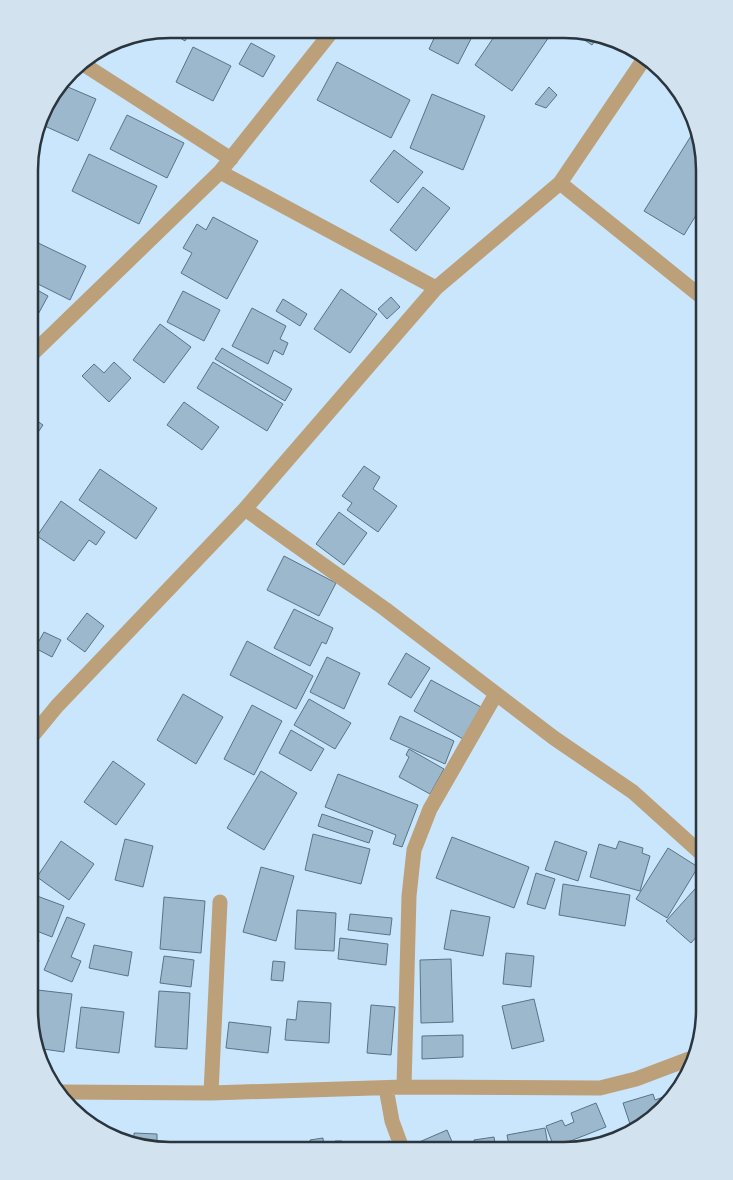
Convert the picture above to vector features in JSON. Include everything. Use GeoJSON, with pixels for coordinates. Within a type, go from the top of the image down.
{"type":"FeatureCollection","features":[{"type":"Feature","properties":{"kind":"street"},"geometry":{"type":"LineString","coordinates":[[38,348],[220,172],[327,38]]}},
{"type":"Feature","properties":{"kind":"street"},"geometry":{"type":"LineString","coordinates":[[38,729],[57,706],[245,509],[436,288],[560,183],[641,63]]}},
{"type":"Feature","properties":{"kind":"street"},"geometry":{"type":"LineString","coordinates":[[87,66],[231,159]]}},
{"type":"Feature","properties":{"kind":"street"},"geometry":{"type":"LineString","coordinates":[[220,172],[436,288]]}},
{"type":"Feature","properties":{"kind":"street"},"geometry":{"type":"LineString","coordinates":[[560,183],[696,291]]}},
{"type":"Feature","properties":{"kind":"street"},"geometry":{"type":"LineString","coordinates":[[245,509],[345,580],[496,694],[633,792],[695,848]]}},
{"type":"Feature","properties":{"kind":"street"},"geometry":{"type":"LineString","coordinates":[[404,1087],[408,896],[414,850],[430,809],[496,694]]}},
{"type":"Feature","properties":{"kind":"street"},"geometry":{"type":"LineString","coordinates":[[211,1093],[220,902]]}},
{"type":"Feature","properties":{"kind":"street"},"geometry":{"type":"LineString","coordinates":[[69,1096],[404,1087],[600,1088],[636,1079],[686,1060]]}},
{"type":"Feature","properties":{"kind":"street"},"geometry":{"type":"LineString","coordinates":[[386,1088],[392,1121],[400,1142]]}},
{"type":"Feature","properties":{"kind":"building"},"geometry":{"type":"Polygon","coordinates":[[[434,38],[471,38],[458,64],[429,49],[434,38]]]}},
{"type":"Feature","properties":{"kind":"building"},"geometry":{"type":"Polygon","coordinates":[[[493,38],[548,38],[512,91],[475,65],[493,38]]]}},
{"type":"Feature","properties":{"kind":"building"},"geometry":{"type":"Polygon","coordinates":[[[584,39],[595,41],[592,45],[584,39]]]}},
{"type":"Feature","properties":{"kind":"building"},"geometry":{"type":"Polygon","coordinates":[[[251,43],[275,56],[263,77],[239,64],[251,43]]]}},
{"type":"Feature","properties":{"kind":"building"},"geometry":{"type":"Polygon","coordinates":[[[193,47],[231,66],[213,101],[176,82],[193,47]]]}},
{"type":"Feature","properties":{"kind":"building"},"geometry":{"type":"Polygon","coordinates":[[[337,62],[410,100],[391,138],[317,100],[337,62]]]}},
{"type":"Feature","properties":{"kind":"building"},"geometry":{"type":"Polygon","coordinates":[[[67,86],[96,99],[78,141],[45,126],[55,103],[67,86]]]}},
{"type":"Feature","properties":{"kind":"building"},"geometry":{"type":"Polygon","coordinates":[[[549,87],[557,95],[546,108],[535,104],[549,87]]]}},
{"type":"Feature","properties":{"kind":"building"},"geometry":{"type":"Polygon","coordinates":[[[432,94],[485,116],[463,170],[410,148],[432,94]]]}},
{"type":"Feature","properties":{"kind":"building"},"geometry":{"type":"Polygon","coordinates":[[[127,115],[184,143],[167,178],[110,149],[127,115]]]}},
{"type":"Feature","properties":{"kind":"building"},"geometry":{"type":"Polygon","coordinates":[[[691,136],[696,169],[696,215],[684,235],[644,211],[691,136]]]}},
{"type":"Feature","properties":{"kind":"building"},"geometry":{"type":"Polygon","coordinates":[[[394,150],[423,172],[398,203],[370,181],[394,150]]]}},
{"type":"Feature","properties":{"kind":"building"},"geometry":{"type":"Polygon","coordinates":[[[89,154],[157,186],[139,224],[72,191],[89,154]]]}},
{"type":"Feature","properties":{"kind":"building"},"geometry":{"type":"Polygon","coordinates":[[[423,187],[450,208],[416,251],[390,230],[423,187]]]}},
{"type":"Feature","properties":{"kind":"building"},"geometry":{"type":"Polygon","coordinates":[[[213,217],[258,241],[227,299],[181,273],[192,253],[183,248],[197,224],[206,230],[213,217]]]}},
{"type":"Feature","properties":{"kind":"building"},"geometry":{"type":"Polygon","coordinates":[[[38,243],[86,266],[70,300],[38,284],[38,243]]]}},
{"type":"Feature","properties":{"kind":"building"},"geometry":{"type":"Polygon","coordinates":[[[341,289],[377,314],[350,353],[314,329],[341,289]]]}},
{"type":"Feature","properties":{"kind":"building"},"geometry":{"type":"Polygon","coordinates":[[[38,290],[48,296],[38,314],[38,290]]]}},
{"type":"Feature","properties":{"kind":"building"},"geometry":{"type":"Polygon","coordinates":[[[183,291],[220,310],[204,341],[167,322],[183,291]]]}},
{"type":"Feature","properties":{"kind":"building"},"geometry":{"type":"Polygon","coordinates":[[[391,297],[400,307],[387,319],[378,309],[391,297]]]}},
{"type":"Feature","properties":{"kind":"building"},"geometry":{"type":"Polygon","coordinates":[[[283,299],[307,314],[300,326],[276,311],[283,299]]]}},
{"type":"Feature","properties":{"kind":"building"},"geometry":{"type":"Polygon","coordinates":[[[252,308],[286,326],[280,339],[288,343],[283,355],[274,350],[268,364],[232,346],[252,308]]]}},
{"type":"Feature","properties":{"kind":"building"},"geometry":{"type":"Polygon","coordinates":[[[160,324],[191,347],[164,383],[133,360],[160,324]]]}},
{"type":"Feature","properties":{"kind":"building"},"geometry":{"type":"Polygon","coordinates":[[[222,348],[292,389],[285,401],[215,359],[222,348]]]}},
{"type":"Feature","properties":{"kind":"building"},"geometry":{"type":"Polygon","coordinates":[[[114,362],[131,378],[109,402],[82,376],[94,364],[104,373],[114,362]]]}},
{"type":"Feature","properties":{"kind":"building"},"geometry":{"type":"Polygon","coordinates":[[[213,362],[283,404],[267,431],[197,388],[213,362]]]}},
{"type":"Feature","properties":{"kind":"building"},"geometry":{"type":"Polygon","coordinates":[[[184,402],[219,427],[202,450],[167,425],[184,402]]]}},
{"type":"Feature","properties":{"kind":"building"},"geometry":{"type":"Polygon","coordinates":[[[38,422],[43,425],[38,432],[38,422]]]}},
{"type":"Feature","properties":{"kind":"building"},"geometry":{"type":"Polygon","coordinates":[[[364,466],[380,477],[373,489],[397,506],[378,532],[347,510],[352,503],[342,496],[364,466]]]}},
{"type":"Feature","properties":{"kind":"building"},"geometry":{"type":"Polygon","coordinates":[[[100,469],[157,508],[136,539],[79,500],[100,469]]]}},
{"type":"Feature","properties":{"kind":"building"},"geometry":{"type":"Polygon","coordinates":[[[61,501],[105,532],[96,545],[89,540],[74,561],[38,537],[61,501]]]}},
{"type":"Feature","properties":{"kind":"building"},"geometry":{"type":"Polygon","coordinates":[[[339,512],[367,533],[344,565],[316,544],[339,512]]]}},
{"type":"Feature","properties":{"kind":"building"},"geometry":{"type":"Polygon","coordinates":[[[284,556],[336,583],[319,616],[267,590],[284,556]]]}},
{"type":"Feature","properties":{"kind":"building"},"geometry":{"type":"Polygon","coordinates":[[[294,609],[333,628],[326,644],[322,642],[310,666],[274,648],[294,609]]]}},
{"type":"Feature","properties":{"kind":"building"},"geometry":{"type":"Polygon","coordinates":[[[87,613],[104,626],[85,652],[67,639],[87,613]]]}},
{"type":"Feature","properties":{"kind":"building"},"geometry":{"type":"Polygon","coordinates":[[[44,632],[61,640],[52,657],[38,650],[38,643],[44,632]]]}},
{"type":"Feature","properties":{"kind":"building"},"geometry":{"type":"Polygon","coordinates":[[[247,641],[313,676],[296,709],[230,675],[247,641]]]}},
{"type":"Feature","properties":{"kind":"building"},"geometry":{"type":"Polygon","coordinates":[[[406,653],[430,668],[411,698],[388,684],[406,653]]]}},
{"type":"Feature","properties":{"kind":"building"},"geometry":{"type":"Polygon","coordinates":[[[327,657],[360,673],[344,709],[310,692],[327,657]]]}},
{"type":"Feature","properties":{"kind":"building"},"geometry":{"type":"Polygon","coordinates":[[[431,680],[481,707],[463,739],[414,711],[431,680]]]}},
{"type":"Feature","properties":{"kind":"building"},"geometry":{"type":"Polygon","coordinates":[[[183,694],[223,717],[196,764],[157,740],[183,694]]]}},
{"type":"Feature","properties":{"kind":"building"},"geometry":{"type":"Polygon","coordinates":[[[309,699],[351,723],[335,749],[294,725],[309,699]]]}},
{"type":"Feature","properties":{"kind":"building"},"geometry":{"type":"Polygon","coordinates":[[[252,705],[282,721],[254,775],[224,759],[252,705]]]}},
{"type":"Feature","properties":{"kind":"building"},"geometry":{"type":"Polygon","coordinates":[[[400,716],[454,741],[445,764],[390,739],[400,716]]]}},
{"type":"Feature","properties":{"kind":"building"},"geometry":{"type":"Polygon","coordinates":[[[291,730],[324,749],[311,771],[279,753],[291,730]]]}},
{"type":"Feature","properties":{"kind":"building"},"geometry":{"type":"Polygon","coordinates":[[[409,749],[444,769],[430,794],[399,777],[409,757],[406,755],[409,749]]]}},
{"type":"Feature","properties":{"kind":"building"},"geometry":{"type":"Polygon","coordinates":[[[113,761],[145,784],[116,825],[84,802],[113,761]]]}},
{"type":"Feature","properties":{"kind":"building"},"geometry":{"type":"Polygon","coordinates":[[[261,771],[297,793],[264,850],[227,828],[261,771]]]}},
{"type":"Feature","properties":{"kind":"building"},"geometry":{"type":"Polygon","coordinates":[[[338,774],[418,805],[402,847],[393,844],[396,835],[325,807],[338,774]]]}},
{"type":"Feature","properties":{"kind":"building"},"geometry":{"type":"Polygon","coordinates":[[[322,814],[373,831],[369,843],[318,826],[322,814]]]}},
{"type":"Feature","properties":{"kind":"building"},"geometry":{"type":"Polygon","coordinates":[[[313,834],[370,849],[361,884],[305,870],[313,834]]]}},
{"type":"Feature","properties":{"kind":"building"},"geometry":{"type":"Polygon","coordinates":[[[452,837],[529,867],[514,908],[436,878],[452,837]]]}},
{"type":"Feature","properties":{"kind":"building"},"geometry":{"type":"Polygon","coordinates":[[[125,839],[153,846],[143,887],[115,880],[125,839]]]}},
{"type":"Feature","properties":{"kind":"building"},"geometry":{"type":"Polygon","coordinates":[[[61,841],[94,864],[69,900],[38,878],[61,841]]]}},
{"type":"Feature","properties":{"kind":"building"},"geometry":{"type":"Polygon","coordinates":[[[555,841],[587,852],[578,881],[545,870],[555,841]]]}},
{"type":"Feature","properties":{"kind":"building"},"geometry":{"type":"Polygon","coordinates":[[[619,841],[643,848],[642,853],[650,856],[640,891],[590,877],[599,844],[616,849],[619,841]]]}},
{"type":"Feature","properties":{"kind":"building"},"geometry":{"type":"Polygon","coordinates":[[[668,848],[695,865],[695,872],[667,918],[636,899],[668,848]]]}},
{"type":"Feature","properties":{"kind":"building"},"geometry":{"type":"Polygon","coordinates":[[[261,867],[294,876],[276,941],[243,932],[261,867]]]}},
{"type":"Feature","properties":{"kind":"building"},"geometry":{"type":"Polygon","coordinates":[[[536,873],[555,879],[545,909],[527,904],[536,873]]]}},
{"type":"Feature","properties":{"kind":"building"},"geometry":{"type":"Polygon","coordinates":[[[563,884],[630,895],[625,926],[559,915],[563,884]]]}},
{"type":"Feature","properties":{"kind":"building"},"geometry":{"type":"Polygon","coordinates":[[[695,889],[695,938],[691,943],[666,921],[695,889]]]}},
{"type":"Feature","properties":{"kind":"building"},"geometry":{"type":"Polygon","coordinates":[[[38,896],[64,906],[52,937],[38,932],[38,896]]]}},
{"type":"Feature","properties":{"kind":"building"},"geometry":{"type":"Polygon","coordinates":[[[164,897],[205,901],[201,953],[160,949],[164,897]]]}},
{"type":"Feature","properties":{"kind":"building"},"geometry":{"type":"Polygon","coordinates":[[[297,910],[336,913],[334,951],[295,949],[297,910]]]}},
{"type":"Feature","properties":{"kind":"building"},"geometry":{"type":"Polygon","coordinates":[[[451,910],[490,917],[483,956],[444,949],[451,910]]]}},
{"type":"Feature","properties":{"kind":"building"},"geometry":{"type":"Polygon","coordinates":[[[350,914],[392,918],[390,935],[348,930],[350,914]]]}},
{"type":"Feature","properties":{"kind":"building"},"geometry":{"type":"Polygon","coordinates":[[[67,917],[85,924],[71,957],[81,961],[72,982],[44,970],[67,917]]]}},
{"type":"Feature","properties":{"kind":"building"},"geometry":{"type":"Polygon","coordinates":[[[340,938],[388,944],[386,965],[338,959],[340,938]]]}},
{"type":"Feature","properties":{"kind":"building"},"geometry":{"type":"Polygon","coordinates":[[[94,945],[132,952],[128,976],[89,968],[94,945]]]}},
{"type":"Feature","properties":{"kind":"building"},"geometry":{"type":"Polygon","coordinates":[[[506,953],[534,956],[531,987],[503,984],[506,953]]]}},
{"type":"Feature","properties":{"kind":"building"},"geometry":{"type":"Polygon","coordinates":[[[164,956],[194,960],[191,987],[160,983],[164,956]]]}},
{"type":"Feature","properties":{"kind":"building"},"geometry":{"type":"Polygon","coordinates":[[[451,959],[453,1022],[421,1023],[420,960],[451,959]]]}},
{"type":"Feature","properties":{"kind":"building"},"geometry":{"type":"Polygon","coordinates":[[[273,961],[285,962],[283,981],[271,980],[273,961]]]}},
{"type":"Feature","properties":{"kind":"building"},"geometry":{"type":"Polygon","coordinates":[[[38,990],[72,994],[64,1052],[43,1049],[38,1020],[38,990]]]}},
{"type":"Feature","properties":{"kind":"building"},"geometry":{"type":"Polygon","coordinates":[[[159,991],[190,993],[187,1049],[155,1047],[159,991]]]}},
{"type":"Feature","properties":{"kind":"building"},"geometry":{"type":"Polygon","coordinates":[[[534,999],[544,1041],[512,1049],[502,1006],[534,999]]]}},
{"type":"Feature","properties":{"kind":"building"},"geometry":{"type":"Polygon","coordinates":[[[298,1001],[331,1003],[329,1043],[285,1040],[287,1019],[296,1020],[298,1001]]]}},
{"type":"Feature","properties":{"kind":"building"},"geometry":{"type":"Polygon","coordinates":[[[371,1005],[395,1007],[391,1055],[367,1053],[371,1005]]]}},
{"type":"Feature","properties":{"kind":"building"},"geometry":{"type":"Polygon","coordinates":[[[81,1007],[124,1012],[119,1053],[76,1048],[81,1007]]]}},
{"type":"Feature","properties":{"kind":"building"},"geometry":{"type":"Polygon","coordinates":[[[229,1022],[271,1027],[268,1053],[226,1048],[229,1022]]]}},
{"type":"Feature","properties":{"kind":"building"},"geometry":{"type":"Polygon","coordinates":[[[463,1035],[463,1057],[422,1059],[422,1036],[463,1035]]]}},
{"type":"Feature","properties":{"kind":"building"},"geometry":{"type":"Polygon","coordinates":[[[653,1094],[655,1100],[664,1097],[651,1110],[630,1125],[623,1103],[653,1094]]]}},
{"type":"Feature","properties":{"kind":"building"},"geometry":{"type":"Polygon","coordinates":[[[596,1103],[606,1127],[568,1142],[552,1142],[546,1126],[562,1120],[565,1126],[574,1122],[571,1113],[596,1103]]]}},
{"type":"Feature","properties":{"kind":"building"},"geometry":{"type":"Polygon","coordinates":[[[545,1128],[547,1142],[508,1142],[507,1135],[545,1128]]]}},
{"type":"Feature","properties":{"kind":"building"},"geometry":{"type":"Polygon","coordinates":[[[447,1130],[452,1142],[419,1142],[447,1130]]]}},
{"type":"Feature","properties":{"kind":"building"},"geometry":{"type":"Polygon","coordinates":[[[134,1133],[157,1134],[157,1141],[152,1141],[134,1138],[134,1133]]]}},
{"type":"Feature","properties":{"kind":"building"},"geometry":{"type":"Polygon","coordinates":[[[494,1137],[495,1142],[474,1142],[474,1140],[494,1137]]]}},
{"type":"Feature","properties":{"kind":"building"},"geometry":{"type":"Polygon","coordinates":[[[323,1138],[323,1142],[310,1142],[310,1140],[323,1138]]]}}]}
